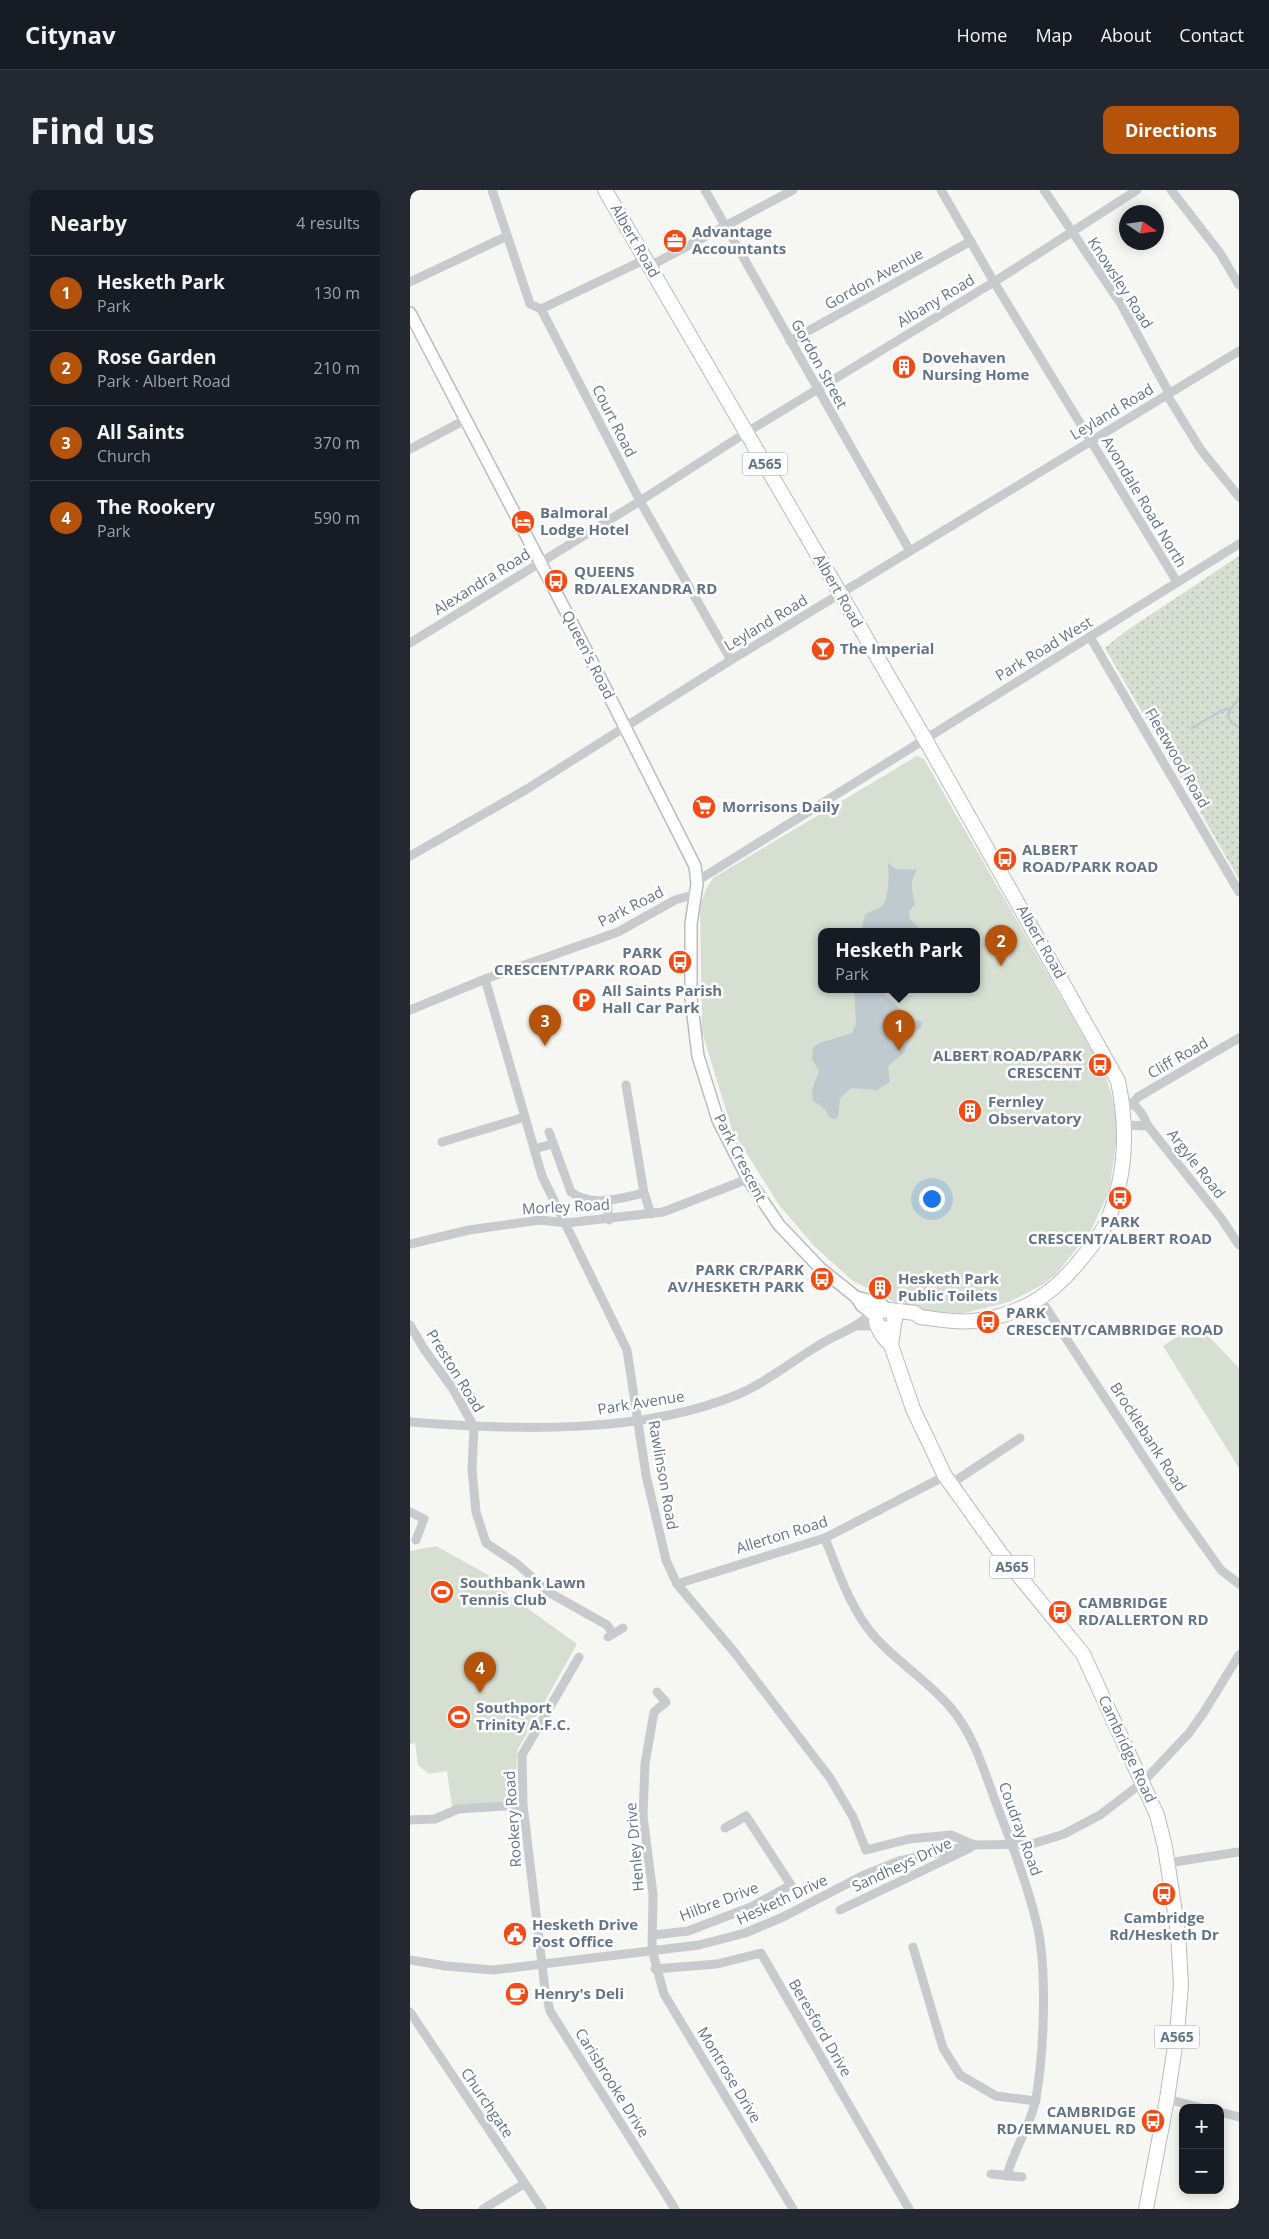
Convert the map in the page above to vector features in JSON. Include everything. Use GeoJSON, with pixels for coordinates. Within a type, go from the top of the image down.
{"type":"FeatureCollection","features":[{"type":"Feature","properties":{"kind":"highway","name":"Albert Road"},"geometry":{"type":"LineString","coordinates":[[605,190],[924,738],[1110,1064],[1127,1102]]}},
{"type":"Feature","properties":{"kind":"highway","name":"A565"},"geometry":{"type":"LineString","coordinates":[[884,1319],[915,1313],[920,1317],[972,1321],[1023,1308],[1041,1300],[1073,1268],[1106,1225],[1123,1157],[1127,1102]]}},
{"type":"Feature","properties":{"kind":"highway","name":"Cambridge Road"},"geometry":{"type":"LineString","coordinates":[[884,1319],[913,1409],[949,1480],[1002,1554],[1083,1654],[1157,1815],[1168,1863],[1178,1932],[1181,1985],[1177,2033],[1167,2099],[1146,2209]]}},
{"type":"Feature","properties":{"kind":"main road","name":"Queen's Road"},"geometry":{"type":"LineString","coordinates":[[410,313],[692,858],[697,880],[691,924]]}},
{"type":"Feature","properties":{"kind":"main road","name":"Park Crescent"},"geometry":{"type":"LineString","coordinates":[[691,924],[691,998],[698,1056],[718,1120],[748,1179],[778,1225],[821,1269],[856,1297],[862,1306],[884,1319]]}},
{"type":"Feature","properties":{"kind":"street","name":"Court Road"},"geometry":{"type":"LineString","coordinates":[[492,190],[530,304],[540,308],[640,501],[731,660]]}},
{"type":"Feature","properties":{"kind":"street","name":"Gordon Street"},"geometry":{"type":"LineString","coordinates":[[705,190],[910,551]]}},
{"type":"Feature","properties":{"kind":"street"},"geometry":{"type":"LineString","coordinates":[[540,308],[726,226],[793,190]]}},
{"type":"Feature","properties":{"kind":"street","name":"Avondale Road North"},"geometry":{"type":"LineString","coordinates":[[941,190],[994,282],[1176,582]]}},
{"type":"Feature","properties":{"kind":"street","name":"Knowsley Road"},"geometry":{"type":"LineString","coordinates":[[1044,190],[1121,304],[1168,394],[1201,450],[1239,497]]}},
{"type":"Feature","properties":{"kind":"street","name":"Albany Road"},"geometry":{"type":"LineString","coordinates":[[746,432],[994,282],[1070,231],[1137,190]]}},
{"type":"Feature","properties":{"kind":"street"},"geometry":{"type":"LineString","coordinates":[[1171,190],[1220,253],[1239,284]]}},
{"type":"Feature","properties":{"kind":"street"},"geometry":{"type":"LineString","coordinates":[[410,282],[508,236]]}},
{"type":"Feature","properties":{"kind":"street","name":"Gordon Avenue"},"geometry":{"type":"LineString","coordinates":[[790,341],[971,242]]}},
{"type":"Feature","properties":{"kind":"street","name":"Leyland Road"},"geometry":{"type":"LineString","coordinates":[[410,856],[527,789],[731,660],[1239,351]]}},
{"type":"Feature","properties":{"kind":"street"},"geometry":{"type":"LineString","coordinates":[[410,449],[465,420]]}},
{"type":"Feature","properties":{"kind":"street","name":"Alexandra Road"},"geometry":{"type":"LineString","coordinates":[[410,643],[640,501],[746,432]]}},
{"type":"Feature","properties":{"kind":"street","name":"Park Road West"},"geometry":{"type":"LineString","coordinates":[[924,738],[1239,544]]}},
{"type":"Feature","properties":{"kind":"street","name":"Fleetwood Road"},"geometry":{"type":"LineString","coordinates":[[1090,637],[1239,892]]}},
{"type":"Feature","properties":{"kind":"street"},"geometry":{"type":"LineString","coordinates":[[697,880],[924,738]]}},
{"type":"Feature","properties":{"kind":"street","name":"Park Road"},"geometry":{"type":"LineString","coordinates":[[410,1010],[485,979],[618,932],[675,900],[696,894]]}},
{"type":"Feature","properties":{"kind":"street","name":"Rawlinson Road"},"geometry":{"type":"LineString","coordinates":[[485,979],[542,1176],[627,1350],[640,1419],[646,1475],[666,1560],[677,1584],[735,1653],[830,1778],[853,1817],[866,1850],[909,1838],[951,1835],[974,1845]]}},
{"type":"Feature","properties":{"kind":"street","name":"Cliff Road"},"geometry":{"type":"LineString","coordinates":[[1127,1102],[1239,1038]]}},
{"type":"Feature","properties":{"kind":"street"},"geometry":{"type":"LineString","coordinates":[[626,1085],[644,1193],[651,1214]]}},
{"type":"Feature","properties":{"kind":"street","name":"Argyle Road"},"geometry":{"type":"LineString","coordinates":[[1127,1102],[1143,1115],[1148,1126],[1221,1218],[1239,1245]]}},
{"type":"Feature","properties":{"kind":"street"},"geometry":{"type":"LineString","coordinates":[[442,1142],[525,1117]]}},
{"type":"Feature","properties":{"kind":"street","name":"Argyle Road"},"geometry":{"type":"LineString","coordinates":[[1125,1125],[1148,1126]]}},
{"type":"Feature","properties":{"kind":"street"},"geometry":{"type":"LineString","coordinates":[[549,1132],[572,1192],[579,1198],[607,1200],[644,1193]]}},
{"type":"Feature","properties":{"kind":"street"},"geometry":{"type":"LineString","coordinates":[[534,1149],[553,1144]]}},
{"type":"Feature","properties":{"kind":"street","name":"Morley Road"},"geometry":{"type":"LineString","coordinates":[[410,1244],[469,1230],[531,1222],[566,1223],[609,1220],[663,1212],[748,1179]]}},
{"type":"Feature","properties":{"kind":"street"},"geometry":{"type":"LineString","coordinates":[[607,1200],[609,1220]]}},
{"type":"Feature","properties":{"kind":"street","name":"Brocklebank Road"},"geometry":{"type":"LineString","coordinates":[[1041,1300],[1177,1508],[1221,1570],[1239,1584]]}},
{"type":"Feature","properties":{"kind":"street","name":"Park Avenue"},"geometry":{"type":"LineString","coordinates":[[410,1422],[474,1427],[560,1427],[614,1424],[712,1404],[740,1394],[818,1346],[856,1326],[884,1319]]}},
{"type":"Feature","properties":{"kind":"street","name":"Preston Road"},"geometry":{"type":"LineString","coordinates":[[410,1325],[424,1349],[453,1389],[474,1427],[472,1469],[476,1512],[486,1543],[516,1563],[550,1593],[607,1625],[611,1635],[622,1628]]}},
{"type":"Feature","properties":{"kind":"street","name":"Allerton Road"},"geometry":{"type":"LineString","coordinates":[[677,1584],[825,1538],[949,1480],[1020,1438]]}},
{"type":"Feature","properties":{"kind":"street"},"geometry":{"type":"LineString","coordinates":[[410,1512],[424,1519],[416,1540]]}},
{"type":"Feature","properties":{"kind":"street","name":"Coudray Road"},"geometry":{"type":"LineString","coordinates":[[825,1538],[849,1598],[874,1635],[951,1708],[983,1765],[1014,1845],[1038,1931],[1043,2017],[1036,2101],[1032,2118],[1007,2176]]}},
{"type":"Feature","properties":{"kind":"street","name":"Hesketh Drive"},"geometry":{"type":"LineString","coordinates":[[410,1960],[446,1966],[493,1970],[699,1945],[725,1939],[775,1920],[899,1861],[974,1845],[1014,1845],[1045,1841],[1081,1826],[1124,1798],[1143,1782],[1189,1733],[1239,1655]]}},
{"type":"Feature","properties":{"kind":"street","name":"Rookery Road"},"geometry":{"type":"LineString","coordinates":[[542,1964],[523,1805],[522,1755],[579,1657]]}},
{"type":"Feature","properties":{"kind":"street","name":"Henley Drive"},"geometry":{"type":"LineString","coordinates":[[652,1950],[654,1935],[653,1894],[643,1816],[645,1764],[654,1712],[666,1702],[658,1692]]}},
{"type":"Feature","properties":{"kind":"street"},"geometry":{"type":"LineString","coordinates":[[410,1820],[435,1819],[458,1809],[523,1805]]}},
{"type":"Feature","properties":{"kind":"street","name":"Hilbre Drive"},"geometry":{"type":"LineString","coordinates":[[654,1935],[688,1931],[751,1907],[791,1885],[746,1816],[725,1828]]}},
{"type":"Feature","properties":{"kind":"street","name":"Sandheys Drive"},"geometry":{"type":"LineString","coordinates":[[840,1910],[961,1854],[974,1845]]}},
{"type":"Feature","properties":{"kind":"street"},"geometry":{"type":"LineString","coordinates":[[1168,1863],[1239,1852]]}},
{"type":"Feature","properties":{"kind":"street"},"geometry":{"type":"LineString","coordinates":[[913,1947],[943,2048],[960,2075],[996,2096],[1036,2101]]}},
{"type":"Feature","properties":{"kind":"street","name":"Montrose Drive"},"geometry":{"type":"LineString","coordinates":[[652,1950],[664,1994],[793,2209]]}},
{"type":"Feature","properties":{"kind":"street","name":"Beresford Drive"},"geometry":{"type":"LineString","coordinates":[[656,1969],[717,1964],[761,1953],[909,2209]]}},
{"type":"Feature","properties":{"kind":"street","name":"Carisbrooke Drive"},"geometry":{"type":"LineString","coordinates":[[542,1964],[550,2011],[675,2209]]}},
{"type":"Feature","properties":{"kind":"street","name":"Churchgate"},"geometry":{"type":"LineString","coordinates":[[410,2012],[542,2209]]}},
{"type":"Feature","properties":{"kind":"street"},"geometry":{"type":"LineString","coordinates":[[1167,2099],[1186,2104]]}},
{"type":"Feature","properties":{"kind":"street"},"geometry":{"type":"LineString","coordinates":[[1224,2113],[1239,2117]]}},
{"type":"Feature","properties":{"kind":"street"},"geometry":{"type":"LineString","coordinates":[[991,2174],[1022,2177]]}},
{"type":"Feature","properties":{"kind":"street"},"geometry":{"type":"LineString","coordinates":[[483,2209],[524,2184]]}},
{"type":"Feature","properties":{"kind":"shaded area"},"geometry":{"type":"Polygon","coordinates":[[[1239,556],[1239,879],[1105,648],[1126,631],[1239,556]]]}},
{"type":"Feature","properties":{"kind":"shaded area"},"geometry":{"type":"Polygon","coordinates":[[[917,756],[924,759],[1104,1072],[1112,1096],[1117,1122],[1116,1144],[1109,1192],[1090,1232],[1056,1274],[1042,1285],[1009,1302],[964,1313],[928,1312],[900,1305],[853,1281],[815,1247],[779,1205],[732,1130],[702,1032],[700,907],[706,889],[713,878],[917,756]]]}},
{"type":"Feature","properties":{"kind":"shaded area"},"geometry":{"type":"Polygon","coordinates":[[[888,863],[896,869],[917,870],[912,883],[915,904],[909,912],[910,919],[918,928],[862,928],[865,915],[884,903],[888,886],[888,863]]]}},
{"type":"Feature","properties":{"kind":"shaded area"},"geometry":{"type":"Polygon","coordinates":[[[854,993],[884,993],[901,1010],[906,1023],[920,1020],[922,1023],[921,1028],[912,1034],[904,1053],[888,1066],[890,1082],[877,1090],[851,1088],[840,1098],[838,1117],[830,1118],[824,1108],[813,1101],[812,1090],[819,1071],[812,1059],[813,1048],[819,1043],[852,1033],[856,1024],[854,993]]]}},
{"type":"Feature","properties":{"kind":"shaded area"},"geometry":{"type":"Polygon","coordinates":[[[1197,1324],[1239,1368],[1239,1468],[1163,1346],[1197,1324]]]}},
{"type":"Feature","properties":{"kind":"shaded area"},"geometry":{"type":"Polygon","coordinates":[[[436,1546],[503,1583],[502,1590],[577,1644],[517,1751],[516,1788],[518,1800],[452,1807],[447,1771],[429,1774],[418,1765],[415,1743],[410,1744],[410,1551],[436,1546]]]}},
{"type":"Feature","properties":{"kind":"waterway"},"geometry":{"type":"LineString","coordinates":[[1238,700],[1228,716],[1232,723],[1239,727]]}},
{"type":"Feature","properties":{"kind":"waterway"},"geometry":{"type":"LineString","coordinates":[[1192,728],[1224,709],[1230,710]]}},
{"type":"Feature","properties":{"kind":"place","name":"Advantage Accountants"},"geometry":{"type":"Point","coordinates":[675,241]}},
{"type":"Feature","properties":{"kind":"place","name":"Dovehaven Nursing Home"},"geometry":{"type":"Point","coordinates":[904,367]}},
{"type":"Feature","properties":{"kind":"place","name":"Balmoral Lodge Hotel"},"geometry":{"type":"Point","coordinates":[523,522]}},
{"type":"Feature","properties":{"kind":"place","name":"QUEENS RD/ALEXANDRA RD"},"geometry":{"type":"Point","coordinates":[556,581]}},
{"type":"Feature","properties":{"kind":"place","name":"The Imperial"},"geometry":{"type":"Point","coordinates":[823,649]}},
{"type":"Feature","properties":{"kind":"place","name":"Morrisons Daily"},"geometry":{"type":"Point","coordinates":[704,807]}},
{"type":"Feature","properties":{"kind":"place","name":"ALBERT ROAD/PARK ROAD"},"geometry":{"type":"Point","coordinates":[1005,859]}},
{"type":"Feature","properties":{"kind":"place","name":"PARK CRESCENT/PARK ROAD"},"geometry":{"type":"Point","coordinates":[680,962]}},
{"type":"Feature","properties":{"kind":"place","name":"Rose Garden"},"geometry":{"type":"Point","coordinates":[1001,966]}},
{"type":"Feature","properties":{"kind":"place","name":"All Saints Parish Hall Car Park"},"geometry":{"type":"Point","coordinates":[584,1000]}},
{"type":"Feature","properties":{"kind":"place","name":"All Saints"},"geometry":{"type":"Point","coordinates":[545,1046]}},
{"type":"Feature","properties":{"kind":"place","name":"Hesketh Park"},"geometry":{"type":"Point","coordinates":[899,1051]}},
{"type":"Feature","properties":{"kind":"place","name":"ALBERT ROAD/PARK CRESCENT"},"geometry":{"type":"Point","coordinates":[1100,1065]}},
{"type":"Feature","properties":{"kind":"place","name":"Fernley Observatory"},"geometry":{"type":"Point","coordinates":[970,1111]}},
{"type":"Feature","properties":{"kind":"place","name":"PARK CRESCENT/ALBERT ROAD"},"geometry":{"type":"Point","coordinates":[1120,1198]}},
{"type":"Feature","properties":{"kind":"place","name":"PARK CR/PARK AV/HESKETH PARK"},"geometry":{"type":"Point","coordinates":[822,1279]}},
{"type":"Feature","properties":{"kind":"place","name":"Hesketh Park Public Toilets"},"geometry":{"type":"Point","coordinates":[880,1288]}},
{"type":"Feature","properties":{"kind":"place","name":"PARK CRESCENT/CAMBRIDGE ROAD"},"geometry":{"type":"Point","coordinates":[988,1322]}},
{"type":"Feature","properties":{"kind":"place","name":"Southbank Lawn Tennis Club"},"geometry":{"type":"Point","coordinates":[442,1592]}},
{"type":"Feature","properties":{"kind":"place","name":"CAMBRIDGE RD/ALLERTON RD"},"geometry":{"type":"Point","coordinates":[1060,1612]}},
{"type":"Feature","properties":{"kind":"place","name":"The Rookery"},"geometry":{"type":"Point","coordinates":[480,1693]}},
{"type":"Feature","properties":{"kind":"place","name":"Southport Trinity A.F.C."},"geometry":{"type":"Point","coordinates":[459,1717]}},
{"type":"Feature","properties":{"kind":"place","name":"Cambridge Rd/Hesketh Dr"},"geometry":{"type":"Point","coordinates":[1164,1894]}},
{"type":"Feature","properties":{"kind":"place","name":"Hesketh Drive Post Office"},"geometry":{"type":"Point","coordinates":[515,1934]}},
{"type":"Feature","properties":{"kind":"place","name":"Henry's Deli"},"geometry":{"type":"Point","coordinates":[517,1994]}},
{"type":"Feature","properties":{"kind":"place","name":"CAMBRIDGE RD/EMMANUEL RD"},"geometry":{"type":"Point","coordinates":[1153,2121]}}]}
